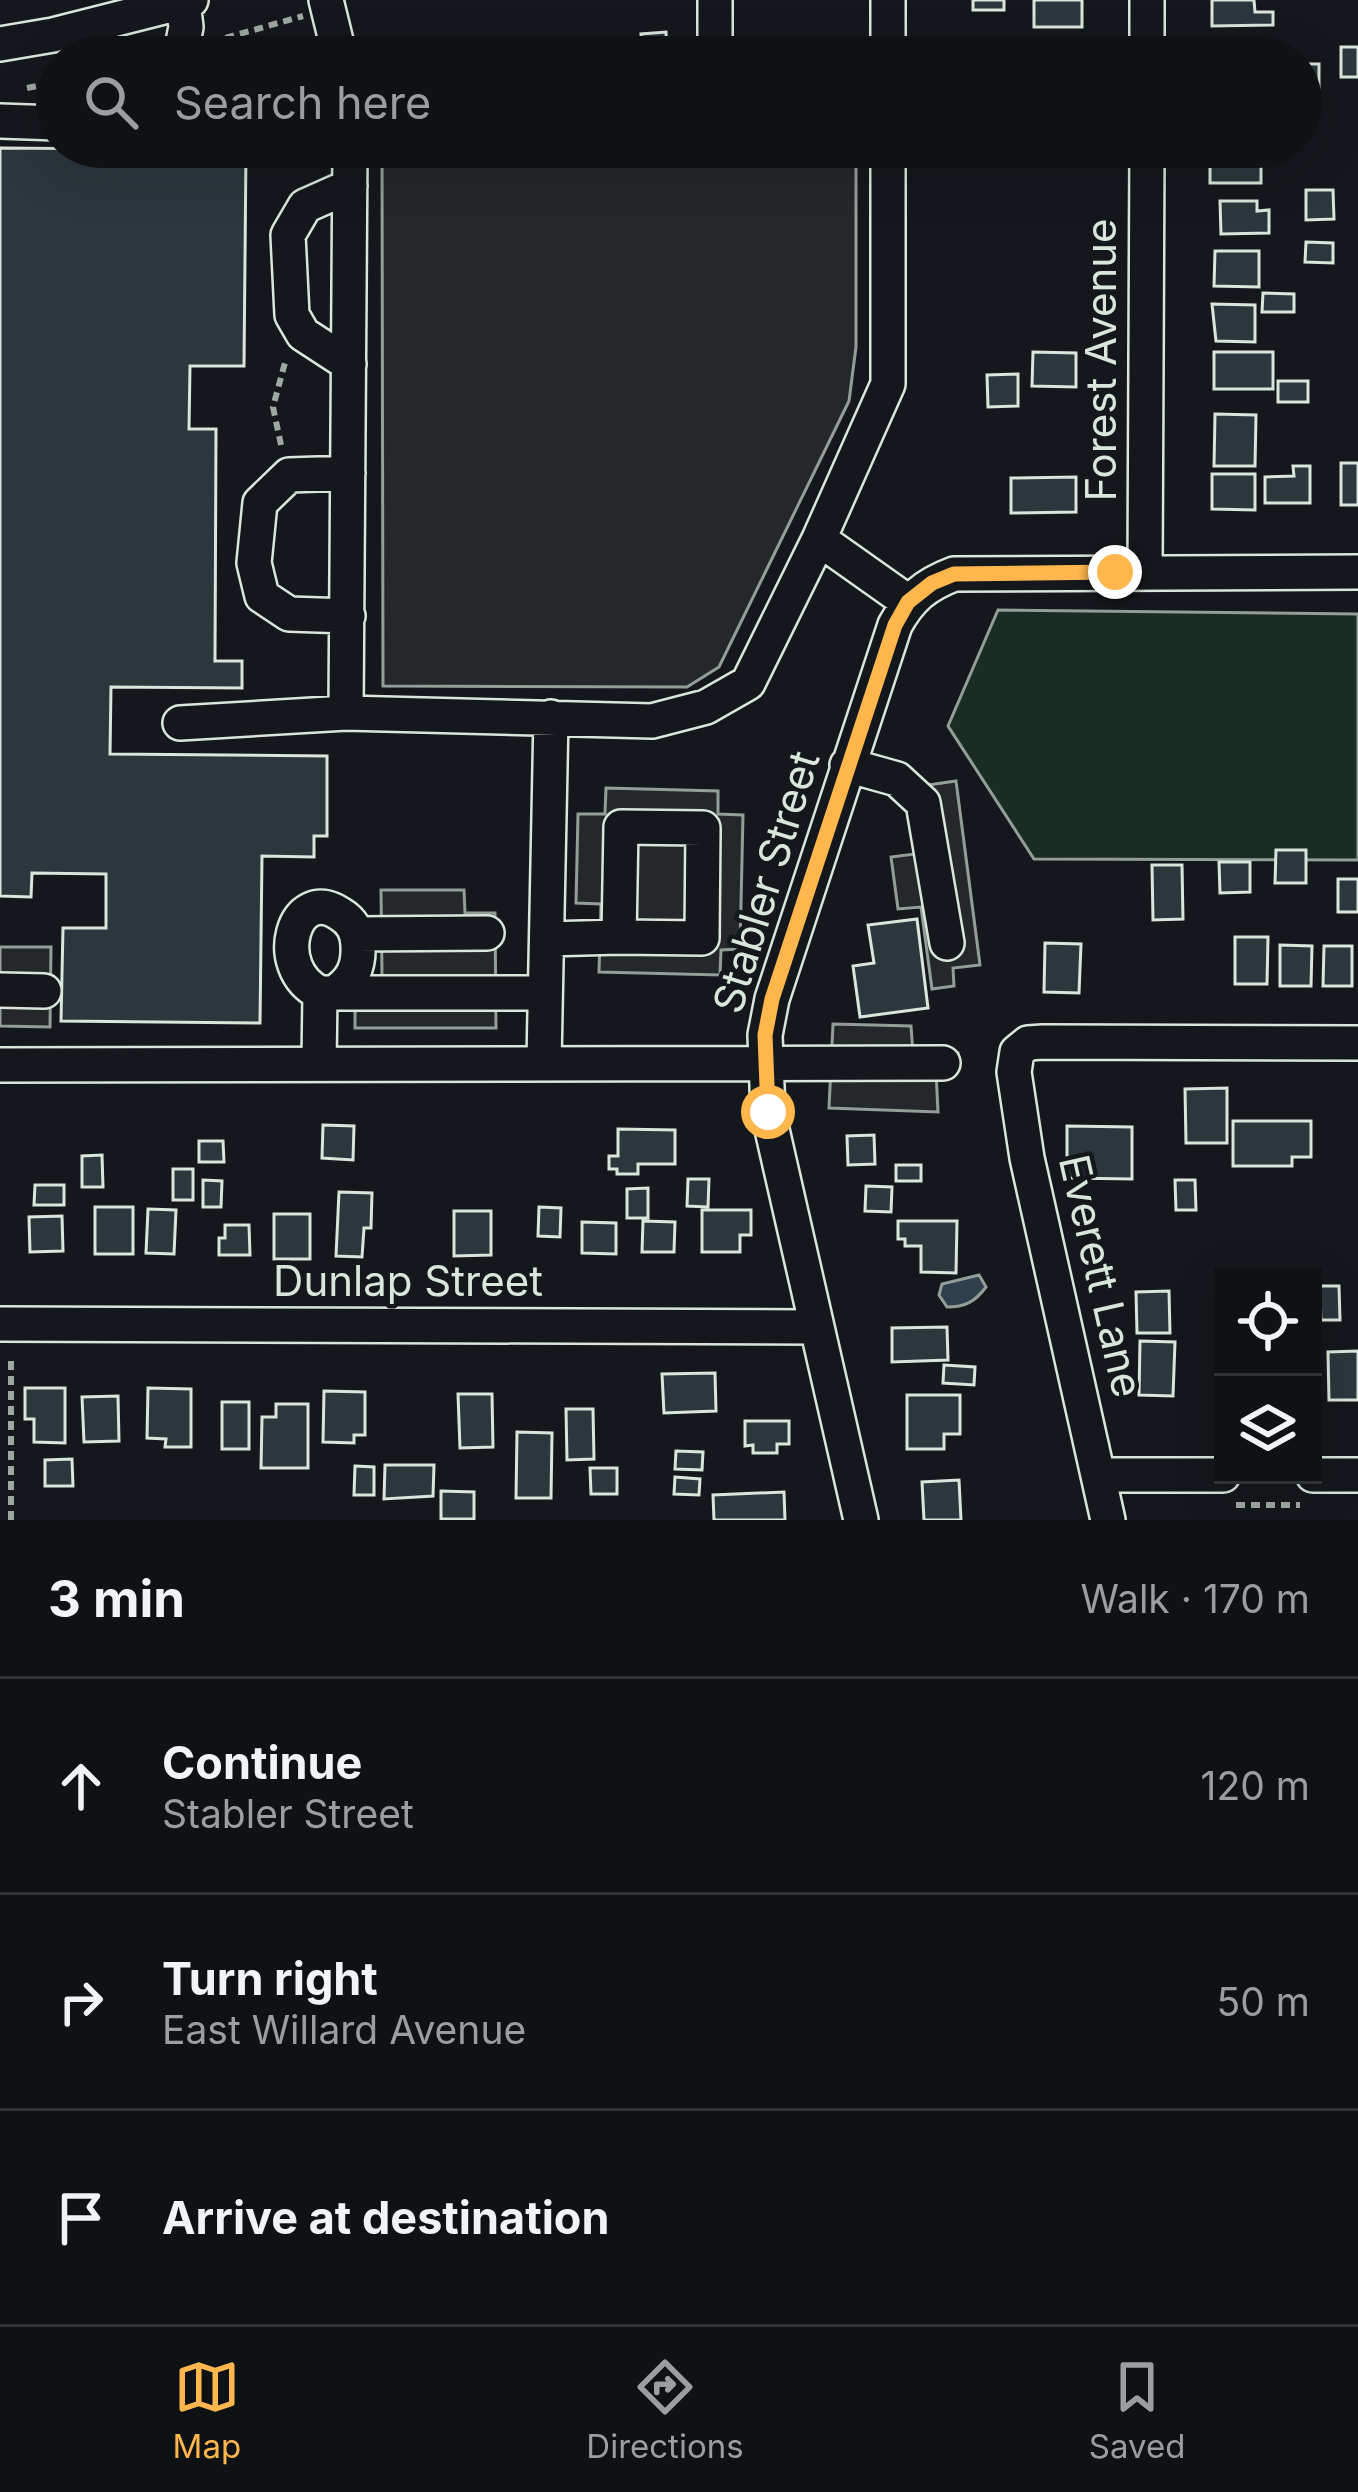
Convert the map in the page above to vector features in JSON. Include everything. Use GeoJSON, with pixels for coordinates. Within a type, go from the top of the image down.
{"type":"FeatureCollection","features":[{"type":"Feature","properties":{"kind":"street"},"geometry":{"type":"LineString","coordinates":[[715,0],[715,36]]}},
{"type":"Feature","properties":{"kind":"street"},"geometry":{"type":"LineString","coordinates":[[887,0],[887,36]]}},
{"type":"Feature","properties":{"kind":"street"},"geometry":{"type":"LineString","coordinates":[[1147,0],[1147,36]]}},
{"type":"Feature","properties":{"kind":"street"},"geometry":{"type":"LineString","coordinates":[[46,36],[187,1],[184,36]]}},
{"type":"Feature","properties":{"kind":"street"},"geometry":{"type":"LineString","coordinates":[[327,4],[335,36]]}},
{"type":"Feature","properties":{"kind":"street"},"geometry":{"type":"LineString","coordinates":[[0,44],[36,38]]}},
{"type":"Feature","properties":{"kind":"street"},"geometry":{"type":"LineString","coordinates":[[0,121],[36,122]]}},
{"type":"Feature","properties":{"kind":"street"},"geometry":{"type":"LineString","coordinates":[[346,713],[350,168]]}},
{"type":"Feature","properties":{"kind":"street"},"geometry":{"type":"LineString","coordinates":[[180,723],[346,713],[652,721],[706,707],[748,683],[819,539],[887,384],[887,168]]}},
{"type":"Feature","properties":{"kind":"street","name":"Forest Avenue"},"geometry":{"type":"LineString","coordinates":[[1145,572],[1147,168]]}},
{"type":"Feature","properties":{"kind":"street"},"geometry":{"type":"LineString","coordinates":[[349,364],[303,334],[292,315],[288,235],[305,206],[350,186]]}},
{"type":"Feature","properties":{"kind":"street"},"geometry":{"type":"LineString","coordinates":[[348,473],[289,476],[260,503],[254,562],[262,596],[289,614],[349,616]]}},
{"type":"Feature","properties":{"kind":"street"},"geometry":{"type":"LineString","coordinates":[[819,539],[901,613],[932,583],[954,574],[1358,572]]}},
{"type":"Feature","properties":{"kind":"street","name":"Stabler Street"},"geometry":{"type":"LineString","coordinates":[[861,1520],[768,1112],[765,1060],[772,999],[901,613]]}},
{"type":"Feature","properties":{"kind":"street"},"geometry":{"type":"LineString","coordinates":[[544,1061],[551,717]]}},
{"type":"Feature","properties":{"kind":"street"},"geometry":{"type":"LineString","coordinates":[[847,765],[897,779],[923,802],[946,943]]}},
{"type":"Feature","properties":{"kind":"street"},"geometry":{"type":"LineString","coordinates":[[327,993],[350,983],[356,967],[357,934],[347,918],[332,909],[316,908],[302,914],[290,948],[304,985],[327,993],[544,993]]}},
{"type":"Feature","properties":{"kind":"street"},"geometry":{"type":"LineString","coordinates":[[547,929],[620,928]]}},
{"type":"Feature","properties":{"kind":"street"},"geometry":{"type":"LineString","coordinates":[[357,934],[487,933]]}},
{"type":"Feature","properties":{"kind":"street"},"geometry":{"type":"LineString","coordinates":[[0,990],[44,991]]}},
{"type":"Feature","properties":{"kind":"street"},"geometry":{"type":"LineString","coordinates":[[319,1063],[327,993]]}},
{"type":"Feature","properties":{"kind":"street","name":"Everett Lane"},"geometry":{"type":"LineString","coordinates":[[1108,1520],[1027,1158],[1015,1072],[1017,1052],[1028,1043],[1043,1042],[1358,1043]]}},
{"type":"Feature","properties":{"kind":"street"},"geometry":{"type":"LineString","coordinates":[[0,1065],[943,1063]]}},
{"type":"Feature","properties":{"kind":"street","name":"Dunlap Street"},"geometry":{"type":"LineString","coordinates":[[6,1338],[816,1328]]}},
{"type":"Feature","properties":{"kind":"street"},"geometry":{"type":"LineString","coordinates":[[1100,1475],[1223,1490]]}},
{"type":"Feature","properties":{"kind":"street"},"geometry":{"type":"LineString","coordinates":[[1313,1490],[1358,1475]]}},
{"type":"Feature","properties":{"kind":"path"},"geometry":{"type":"LineString","coordinates":[[232,36],[327,4]]}},
{"type":"Feature","properties":{"kind":"path"},"geometry":{"type":"LineString","coordinates":[[283,454],[273,407],[287,356]]}},
{"type":"Feature","properties":{"kind":"path"},"geometry":{"type":"LineString","coordinates":[[6,1338],[11,1520]]}},
{"type":"Feature","properties":{"kind":"path"},"geometry":{"type":"LineString","coordinates":[[1223,1490],[1313,1490]]}},
{"type":"Feature","properties":{"kind":"green space"},"geometry":{"type":"Polygon","coordinates":[[[998,610],[1358,614],[1358,860],[1034,859],[948,726],[998,610]]]}},
{"type":"Feature","properties":{"kind":"shaded area"},"geometry":{"type":"Polygon","coordinates":[[[382,168],[856,168],[856,347],[849,401],[719,667],[687,687],[383,686],[382,168]]]}},
{"type":"Feature","properties":{"kind":"shaded area"},"geometry":{"type":"Polygon","coordinates":[[[956,781],[980,965],[953,968],[954,986],[932,989],[921,907],[898,909],[891,857],[915,854],[907,788],[956,781]]]}},
{"type":"Feature","properties":{"kind":"shaded area"},"geometry":{"type":"Polygon","coordinates":[[[606,788],[718,791],[718,814],[743,815],[740,949],[721,950],[720,975],[599,972],[601,904],[576,903],[578,814],[605,814],[606,788]]]}},
{"type":"Feature","properties":{"kind":"shaded area"},"geometry":{"type":"Polygon","coordinates":[[[381,890],[464,890],[465,913],[495,913],[496,1028],[355,1028],[355,1003],[382,975],[381,890]]]}},
{"type":"Feature","properties":{"kind":"shaded area"},"geometry":{"type":"Polygon","coordinates":[[[0,947],[51,947],[50,1027],[0,1026],[0,947]]]}},
{"type":"Feature","properties":{"kind":"shaded area"},"geometry":{"type":"Polygon","coordinates":[[[833,1024],[911,1026],[913,1053],[958,1053],[958,1070],[936,1071],[938,1112],[829,1108],[833,1024]]]}},
{"type":"Feature","properties":{"kind":"water"},"geometry":{"type":"Polygon","coordinates":[[[979,1275],[986,1287],[978,1296],[964,1305],[947,1307],[939,1295],[942,1284],[979,1275]]]}},
{"type":"Feature","properties":{"kind":"building"},"geometry":{"type":"Polygon","coordinates":[[[973,0],[1004,0],[1004,10],[973,10],[973,0]]]}},
{"type":"Feature","properties":{"kind":"building"},"geometry":{"type":"Polygon","coordinates":[[[1034,0],[1082,0],[1082,27],[1034,27],[1034,0]]]}},
{"type":"Feature","properties":{"kind":"building"},"geometry":{"type":"Polygon","coordinates":[[[1212,0],[1254,0],[1255,12],[1273,12],[1273,25],[1212,26],[1212,0]]]}},
{"type":"Feature","properties":{"kind":"building"},"geometry":{"type":"Polygon","coordinates":[[[1341,47],[1358,47],[1358,77],[1341,77],[1341,47]]]}},
{"type":"Feature","properties":{"kind":"building"},"geometry":{"type":"Polygon","coordinates":[[[0,148],[36,148],[36,168],[246,168],[244,366],[190,366],[189,429],[216,429],[215,661],[242,661],[242,688],[111,687],[110,754],[327,756],[327,836],[314,836],[314,857],[262,856],[260,1023],[61,1021],[63,928],[106,928],[106,874],[32,873],[31,897],[0,896],[0,148]]]}},
{"type":"Feature","properties":{"kind":"building"},"geometry":{"type":"Polygon","coordinates":[[[1210,168],[1261,168],[1261,183],[1210,183],[1210,168]]]}},
{"type":"Feature","properties":{"kind":"building"},"geometry":{"type":"Polygon","coordinates":[[[1306,190],[1333,190],[1334,219],[1306,220],[1306,190]]]}},
{"type":"Feature","properties":{"kind":"building"},"geometry":{"type":"Polygon","coordinates":[[[1220,201],[1257,201],[1257,211],[1269,210],[1269,233],[1221,234],[1220,201]]]}},
{"type":"Feature","properties":{"kind":"building"},"geometry":{"type":"Polygon","coordinates":[[[1306,242],[1333,243],[1333,263],[1305,262],[1306,242]]]}},
{"type":"Feature","properties":{"kind":"building"},"geometry":{"type":"Polygon","coordinates":[[[1215,251],[1259,251],[1259,287],[1214,286],[1215,251]]]}},
{"type":"Feature","properties":{"kind":"building"},"geometry":{"type":"Polygon","coordinates":[[[1263,293],[1294,294],[1294,312],[1262,312],[1263,293]]]}},
{"type":"Feature","properties":{"kind":"building"},"geometry":{"type":"Polygon","coordinates":[[[1212,304],[1255,305],[1255,342],[1216,341],[1212,304]]]}},
{"type":"Feature","properties":{"kind":"building"},"geometry":{"type":"Polygon","coordinates":[[[1033,352],[1076,353],[1076,387],[1032,386],[1033,352]]]}},
{"type":"Feature","properties":{"kind":"building"},"geometry":{"type":"Polygon","coordinates":[[[1214,352],[1273,352],[1273,389],[1214,389],[1214,352]]]}},
{"type":"Feature","properties":{"kind":"building"},"geometry":{"type":"Polygon","coordinates":[[[1018,374],[1018,406],[988,407],[987,375],[1018,374]]]}},
{"type":"Feature","properties":{"kind":"building"},"geometry":{"type":"Polygon","coordinates":[[[1278,381],[1308,381],[1308,402],[1278,402],[1278,381]]]}},
{"type":"Feature","properties":{"kind":"building"},"geometry":{"type":"Polygon","coordinates":[[[1215,414],[1256,415],[1255,466],[1214,466],[1215,414]]]}},
{"type":"Feature","properties":{"kind":"building"},"geometry":{"type":"Polygon","coordinates":[[[1341,463],[1358,463],[1358,505],[1341,505],[1341,463]]]}},
{"type":"Feature","properties":{"kind":"building"},"geometry":{"type":"Polygon","coordinates":[[[1293,466],[1310,466],[1310,503],[1265,503],[1265,477],[1294,476],[1293,466]]]}},
{"type":"Feature","properties":{"kind":"building"},"geometry":{"type":"Polygon","coordinates":[[[1212,474],[1255,474],[1255,510],[1212,509],[1212,474]]]}},
{"type":"Feature","properties":{"kind":"building"},"geometry":{"type":"Polygon","coordinates":[[[1076,477],[1076,512],[1011,513],[1011,478],[1076,477]]]}},
{"type":"Feature","properties":{"kind":"building"},"geometry":{"type":"Polygon","coordinates":[[[1276,850],[1306,850],[1306,883],[1275,883],[1276,850]]]}},
{"type":"Feature","properties":{"kind":"building"},"geometry":{"type":"Polygon","coordinates":[[[1219,862],[1250,862],[1250,892],[1220,893],[1219,862]]]}},
{"type":"Feature","properties":{"kind":"building"},"geometry":{"type":"Polygon","coordinates":[[[1152,865],[1182,865],[1183,919],[1153,920],[1152,865]]]}},
{"type":"Feature","properties":{"kind":"building"},"geometry":{"type":"Polygon","coordinates":[[[1338,879],[1358,879],[1358,912],[1338,912],[1338,879]]]}},
{"type":"Feature","properties":{"kind":"building"},"geometry":{"type":"Polygon","coordinates":[[[917,919],[928,1008],[860,1017],[853,966],[874,963],[868,925],[917,919]]]}},
{"type":"Feature","properties":{"kind":"building"},"geometry":{"type":"Polygon","coordinates":[[[1235,937],[1268,937],[1267,984],[1235,984],[1235,937]]]}},
{"type":"Feature","properties":{"kind":"building"},"geometry":{"type":"Polygon","coordinates":[[[1045,943],[1081,944],[1079,993],[1044,992],[1045,943]]]}},
{"type":"Feature","properties":{"kind":"building"},"geometry":{"type":"Polygon","coordinates":[[[1280,945],[1312,946],[1311,986],[1280,986],[1280,945]]]}},
{"type":"Feature","properties":{"kind":"building"},"geometry":{"type":"Polygon","coordinates":[[[1324,946],[1352,946],[1352,986],[1323,986],[1324,946]]]}},
{"type":"Feature","properties":{"kind":"building"},"geometry":{"type":"Polygon","coordinates":[[[1227,1088],[1227,1143],[1186,1143],[1185,1089],[1227,1088]]]}},
{"type":"Feature","properties":{"kind":"building"},"geometry":{"type":"Polygon","coordinates":[[[1233,1121],[1311,1121],[1311,1157],[1292,1157],[1292,1166],[1233,1166],[1233,1121]]]}},
{"type":"Feature","properties":{"kind":"building"},"geometry":{"type":"Polygon","coordinates":[[[323,1125],[354,1126],[353,1160],[322,1158],[323,1125]]]}},
{"type":"Feature","properties":{"kind":"building"},"geometry":{"type":"Polygon","coordinates":[[[1067,1126],[1132,1127],[1132,1179],[1067,1178],[1067,1126]]]}},
{"type":"Feature","properties":{"kind":"building"},"geometry":{"type":"Polygon","coordinates":[[[618,1129],[675,1130],[675,1164],[638,1164],[638,1174],[617,1174],[617,1169],[609,1169],[609,1156],[618,1156],[618,1129]]]}},
{"type":"Feature","properties":{"kind":"building"},"geometry":{"type":"Polygon","coordinates":[[[874,1135],[875,1164],[848,1165],[847,1136],[874,1135]]]}},
{"type":"Feature","properties":{"kind":"building"},"geometry":{"type":"Polygon","coordinates":[[[199,1141],[223,1141],[224,1162],[199,1162],[199,1141]]]}},
{"type":"Feature","properties":{"kind":"building"},"geometry":{"type":"Polygon","coordinates":[[[102,1155],[103,1187],[82,1187],[82,1156],[102,1155]]]}},
{"type":"Feature","properties":{"kind":"building"},"geometry":{"type":"Polygon","coordinates":[[[896,1165],[921,1165],[921,1181],[896,1181],[896,1165]]]}},
{"type":"Feature","properties":{"kind":"building"},"geometry":{"type":"Polygon","coordinates":[[[173,1169],[193,1169],[193,1200],[173,1200],[173,1169]]]}},
{"type":"Feature","properties":{"kind":"building"},"geometry":{"type":"Polygon","coordinates":[[[688,1179],[709,1179],[708,1207],[687,1206],[688,1179]]]}},
{"type":"Feature","properties":{"kind":"building"},"geometry":{"type":"Polygon","coordinates":[[[203,1180],[222,1181],[221,1207],[203,1207],[203,1180]]]}},
{"type":"Feature","properties":{"kind":"building"},"geometry":{"type":"Polygon","coordinates":[[[1175,1180],[1195,1180],[1196,1210],[1176,1210],[1175,1180]]]}},
{"type":"Feature","properties":{"kind":"building"},"geometry":{"type":"Polygon","coordinates":[[[35,1185],[64,1185],[64,1205],[34,1205],[35,1185]]]}},
{"type":"Feature","properties":{"kind":"building"},"geometry":{"type":"Polygon","coordinates":[[[866,1186],[892,1187],[891,1212],[865,1211],[866,1186]]]}},
{"type":"Feature","properties":{"kind":"building"},"geometry":{"type":"Polygon","coordinates":[[[648,1188],[648,1218],[627,1218],[627,1189],[648,1188]]]}},
{"type":"Feature","properties":{"kind":"building"},"geometry":{"type":"Polygon","coordinates":[[[339,1192],[372,1193],[371,1228],[364,1228],[362,1257],[336,1256],[339,1192]]]}},
{"type":"Feature","properties":{"kind":"building"},"geometry":{"type":"Polygon","coordinates":[[[95,1207],[133,1207],[133,1254],[95,1254],[95,1207]]]}},
{"type":"Feature","properties":{"kind":"building"},"geometry":{"type":"Polygon","coordinates":[[[539,1207],[561,1208],[560,1237],[538,1236],[539,1207]]]}},
{"type":"Feature","properties":{"kind":"building"},"geometry":{"type":"Polygon","coordinates":[[[148,1209],[176,1210],[174,1254],[146,1253],[148,1209]]]}},
{"type":"Feature","properties":{"kind":"building"},"geometry":{"type":"Polygon","coordinates":[[[702,1210],[751,1210],[751,1235],[740,1235],[740,1252],[702,1252],[702,1210]]]}},
{"type":"Feature","properties":{"kind":"building"},"geometry":{"type":"Polygon","coordinates":[[[454,1211],[491,1211],[491,1255],[454,1256],[454,1211]]]}},
{"type":"Feature","properties":{"kind":"building"},"geometry":{"type":"Polygon","coordinates":[[[274,1214],[310,1214],[310,1259],[274,1259],[274,1214]]]}},
{"type":"Feature","properties":{"kind":"building"},"geometry":{"type":"Polygon","coordinates":[[[62,1216],[63,1251],[30,1252],[29,1217],[62,1216]]]}},
{"type":"Feature","properties":{"kind":"building"},"geometry":{"type":"Polygon","coordinates":[[[643,1221],[675,1222],[674,1252],[642,1252],[643,1221]]]}},
{"type":"Feature","properties":{"kind":"building"},"geometry":{"type":"Polygon","coordinates":[[[898,1221],[957,1221],[956,1273],[921,1272],[921,1246],[905,1246],[905,1239],[898,1239],[898,1221]]]}},
{"type":"Feature","properties":{"kind":"building"},"geometry":{"type":"Polygon","coordinates":[[[582,1222],[616,1223],[616,1254],[582,1253],[582,1222]]]}},
{"type":"Feature","properties":{"kind":"building"},"geometry":{"type":"Polygon","coordinates":[[[225,1225],[249,1225],[250,1255],[219,1255],[225,1225]]]}},
{"type":"Feature","properties":{"kind":"building"},"geometry":{"type":"Polygon","coordinates":[[[1322,1286],[1339,1286],[1340,1320],[1322,1320],[1322,1286]]]}},
{"type":"Feature","properties":{"kind":"building"},"geometry":{"type":"Polygon","coordinates":[[[1169,1291],[1170,1333],[1137,1333],[1136,1292],[1169,1291]]]}},
{"type":"Feature","properties":{"kind":"building"},"geometry":{"type":"Polygon","coordinates":[[[947,1327],[948,1360],[892,1362],[892,1328],[947,1327]]]}},
{"type":"Feature","properties":{"kind":"building"},"geometry":{"type":"Polygon","coordinates":[[[1140,1341],[1175,1342],[1173,1396],[1139,1395],[1140,1341]]]}},
{"type":"Feature","properties":{"kind":"building"},"geometry":{"type":"Polygon","coordinates":[[[1358,1351],[1358,1400],[1329,1400],[1328,1352],[1358,1351]]]}},
{"type":"Feature","properties":{"kind":"building"},"geometry":{"type":"Polygon","coordinates":[[[944,1365],[975,1367],[974,1385],[943,1383],[944,1365]]]}},
{"type":"Feature","properties":{"kind":"building"},"geometry":{"type":"Polygon","coordinates":[[[715,1373],[716,1411],[664,1413],[662,1374],[715,1373]]]}},
{"type":"Feature","properties":{"kind":"building"},"geometry":{"type":"Polygon","coordinates":[[[25,1388],[65,1388],[65,1443],[34,1442],[34,1419],[25,1419],[25,1388]]]}},
{"type":"Feature","properties":{"kind":"building"},"geometry":{"type":"Polygon","coordinates":[[[148,1388],[191,1389],[191,1447],[165,1447],[166,1439],[147,1438],[148,1388]]]}},
{"type":"Feature","properties":{"kind":"building"},"geometry":{"type":"Polygon","coordinates":[[[324,1391],[365,1392],[365,1435],[354,1435],[354,1443],[323,1442],[324,1391]]]}},
{"type":"Feature","properties":{"kind":"building"},"geometry":{"type":"Polygon","coordinates":[[[458,1394],[492,1394],[493,1447],[460,1448],[458,1394]]]}},
{"type":"Feature","properties":{"kind":"building"},"geometry":{"type":"Polygon","coordinates":[[[907,1395],[960,1395],[960,1434],[944,1434],[944,1449],[907,1449],[907,1395]]]}},
{"type":"Feature","properties":{"kind":"building"},"geometry":{"type":"Polygon","coordinates":[[[118,1396],[119,1441],[84,1442],[82,1397],[118,1396]]]}},
{"type":"Feature","properties":{"kind":"building"},"geometry":{"type":"Polygon","coordinates":[[[222,1402],[249,1402],[249,1449],[222,1449],[222,1402]]]}},
{"type":"Feature","properties":{"kind":"building"},"geometry":{"type":"Polygon","coordinates":[[[276,1404],[308,1404],[308,1468],[261,1468],[262,1417],[276,1417],[276,1404]]]}},
{"type":"Feature","properties":{"kind":"building"},"geometry":{"type":"Polygon","coordinates":[[[566,1409],[593,1409],[594,1459],[567,1460],[566,1409]]]}},
{"type":"Feature","properties":{"kind":"building"},"geometry":{"type":"Polygon","coordinates":[[[745,1421],[789,1421],[789,1444],[777,1444],[777,1453],[753,1453],[753,1445],[745,1446],[745,1421]]]}},
{"type":"Feature","properties":{"kind":"building"},"geometry":{"type":"Polygon","coordinates":[[[517,1432],[552,1433],[551,1498],[516,1498],[517,1432]]]}},
{"type":"Feature","properties":{"kind":"building"},"geometry":{"type":"Polygon","coordinates":[[[676,1451],[703,1452],[702,1470],[675,1469],[676,1451]]]}},
{"type":"Feature","properties":{"kind":"building"},"geometry":{"type":"Polygon","coordinates":[[[72,1459],[73,1486],[45,1486],[45,1460],[72,1459]]]}},
{"type":"Feature","properties":{"kind":"building"},"geometry":{"type":"Polygon","coordinates":[[[385,1465],[434,1465],[433,1496],[384,1499],[385,1465]]]}},
{"type":"Feature","properties":{"kind":"building"},"geometry":{"type":"Polygon","coordinates":[[[355,1466],[374,1467],[374,1495],[354,1495],[355,1466]]]}},
{"type":"Feature","properties":{"kind":"building"},"geometry":{"type":"Polygon","coordinates":[[[590,1468],[617,1468],[617,1494],[591,1494],[590,1468]]]}},
{"type":"Feature","properties":{"kind":"building"},"geometry":{"type":"Polygon","coordinates":[[[675,1477],[700,1479],[699,1495],[674,1494],[675,1477]]]}},
{"type":"Feature","properties":{"kind":"building"},"geometry":{"type":"Polygon","coordinates":[[[959,1480],[961,1520],[924,1520],[922,1482],[959,1480]]]}},
{"type":"Feature","properties":{"kind":"building"},"geometry":{"type":"Polygon","coordinates":[[[441,1491],[474,1492],[474,1519],[441,1519],[441,1491]]]}},
{"type":"Feature","properties":{"kind":"building"},"geometry":{"type":"Polygon","coordinates":[[[784,1492],[785,1520],[714,1520],[713,1495],[784,1492]]]}},
{"type":"Feature","properties":{"kind":"route"},"geometry":{"type":"LineString","coordinates":[[768,1112],[765,1035],[772,999],[880,666],[908,602],[932,583],[954,574],[1115,572]]}}]}
